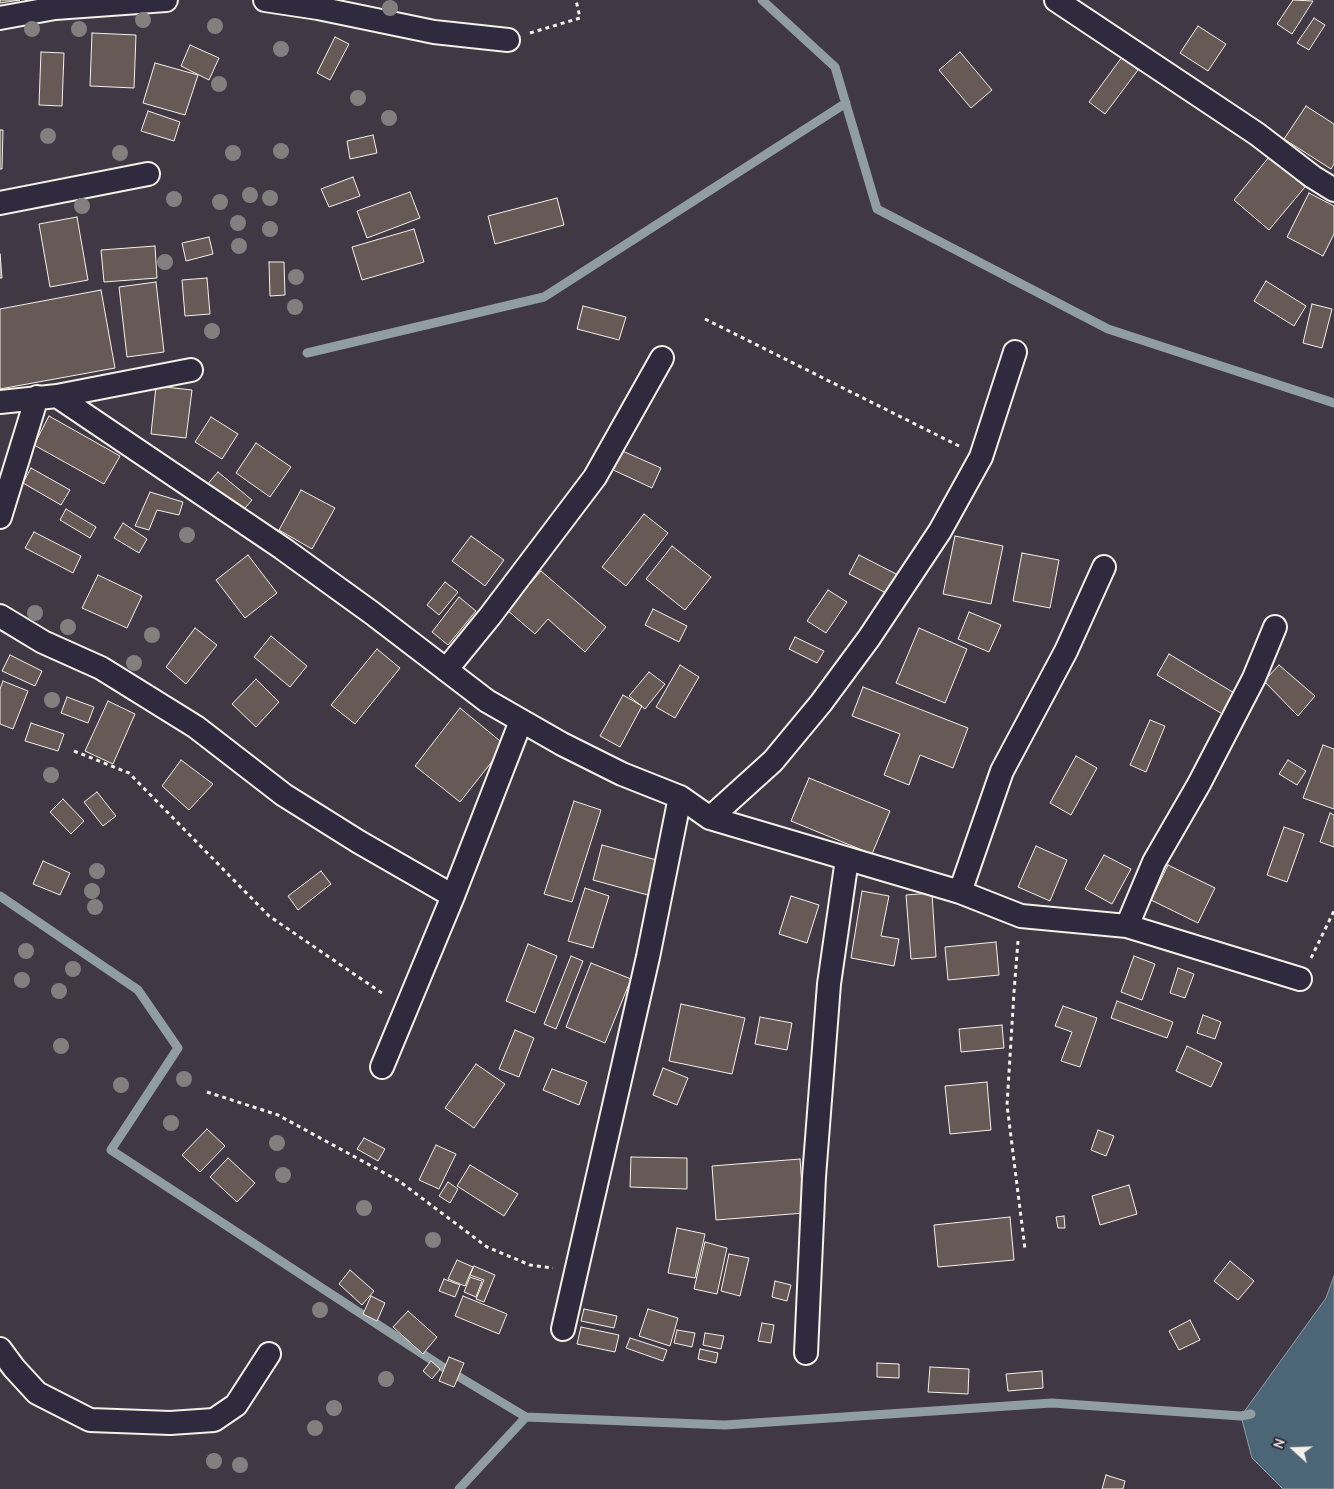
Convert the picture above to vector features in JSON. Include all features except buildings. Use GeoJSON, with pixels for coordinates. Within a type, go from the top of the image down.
{"type":"FeatureCollection","features":[{"type":"Feature","properties":{"kind":"street"},"geometry":{"type":"LineString","coordinates":[[0,18],[55,8],[166,0]]}},
{"type":"Feature","properties":{"kind":"street"},"geometry":{"type":"LineString","coordinates":[[264,0],[318,8],[434,32],[508,40]]}},
{"type":"Feature","properties":{"kind":"street"},"geometry":{"type":"LineString","coordinates":[[1056,0],[1257,134],[1313,177],[1334,190]]}},
{"type":"Feature","properties":{"kind":"street"},"geometry":{"type":"LineString","coordinates":[[0,203],[148,174]]}},
{"type":"Feature","properties":{"kind":"street"},"geometry":{"type":"LineString","coordinates":[[710,818],[773,761],[826,696],[869,638],[940,531],[980,457],[1015,352]]}},
{"type":"Feature","properties":{"kind":"street"},"geometry":{"type":"LineString","coordinates":[[446,670],[490,616],[595,477],[662,358]]}},
{"type":"Feature","properties":{"kind":"street"},"geometry":{"type":"LineString","coordinates":[[0,402],[47,396],[191,370]]}},
{"type":"Feature","properties":{"kind":"street"},"geometry":{"type":"LineString","coordinates":[[47,396],[282,548],[372,613],[487,701],[562,744],[622,774],[680,797],[710,818],[960,892],[1021,916],[1126,926],[1300,979]]}},
{"type":"Feature","properties":{"kind":"street"},"geometry":{"type":"LineString","coordinates":[[0,517],[47,396]]}},
{"type":"Feature","properties":{"kind":"street"},"geometry":{"type":"LineString","coordinates":[[960,892],[1002,771],[1066,651],[1104,567]]}},
{"type":"Feature","properties":{"kind":"street"},"geometry":{"type":"LineString","coordinates":[[0,616],[43,642],[100,668],[196,727],[284,795],[359,842],[453,896]]}},
{"type":"Feature","properties":{"kind":"street"},"geometry":{"type":"LineString","coordinates":[[1126,926],[1154,862],[1254,678],[1275,627]]}},
{"type":"Feature","properties":{"kind":"street"},"geometry":{"type":"LineString","coordinates":[[382,1067],[453,896],[521,721]]}},
{"type":"Feature","properties":{"kind":"street"},"geometry":{"type":"LineString","coordinates":[[563,1329],[648,957],[680,797]]}},
{"type":"Feature","properties":{"kind":"street"},"geometry":{"type":"LineString","coordinates":[[806,1353],[814,1176],[829,984],[847,860]]}},
{"type":"Feature","properties":{"kind":"street"},"geometry":{"type":"LineString","coordinates":[[0,1349],[14,1368],[37,1392],[90,1420],[170,1423],[214,1420],[236,1405],[269,1354]]}},
{"type":"Feature","properties":{"kind":"path"},"geometry":{"type":"LineString","coordinates":[[508,40],[580,18],[576,0]]}},
{"type":"Feature","properties":{"kind":"path"},"geometry":{"type":"LineString","coordinates":[[705,319],[980,457]]}},
{"type":"Feature","properties":{"kind":"path"},"geometry":{"type":"LineString","coordinates":[[74,751],[129,773],[269,916],[406,1009]]}},
{"type":"Feature","properties":{"kind":"path"},"geometry":{"type":"LineString","coordinates":[[1300,979],[1334,911]]}},
{"type":"Feature","properties":{"kind":"path"},"geometry":{"type":"LineString","coordinates":[[1021,916],[1007,1105],[1025,1249]]}},
{"type":"Feature","properties":{"kind":"path"},"geometry":{"type":"LineString","coordinates":[[207,1092],[278,1114],[399,1181],[487,1247],[530,1265],[576,1272]]}},
{"type":"Feature","properties":{"kind":"water"},"geometry":{"type":"Polygon","coordinates":[[[1334,1276],[1334,1489],[1283,1489],[1252,1458],[1241,1416],[1326,1298],[1334,1276]]]}},
{"type":"Feature","properties":{"kind":"waterway"},"geometry":{"type":"LineString","coordinates":[[762,0],[835,67],[877,209],[1108,329],[1334,403]]}},
{"type":"Feature","properties":{"kind":"waterway"},"geometry":{"type":"LineString","coordinates":[[307,353],[544,297],[846,103]]}},
{"type":"Feature","properties":{"kind":"waterway"},"geometry":{"type":"LineString","coordinates":[[0,896],[138,990],[178,1048],[111,1150],[441,1366],[526,1417],[725,1425],[1052,1403],[1241,1416],[1251,1414]]}},
{"type":"Feature","properties":{"kind":"waterway"},"geometry":{"type":"LineString","coordinates":[[459,1489],[526,1417]]}}]}
